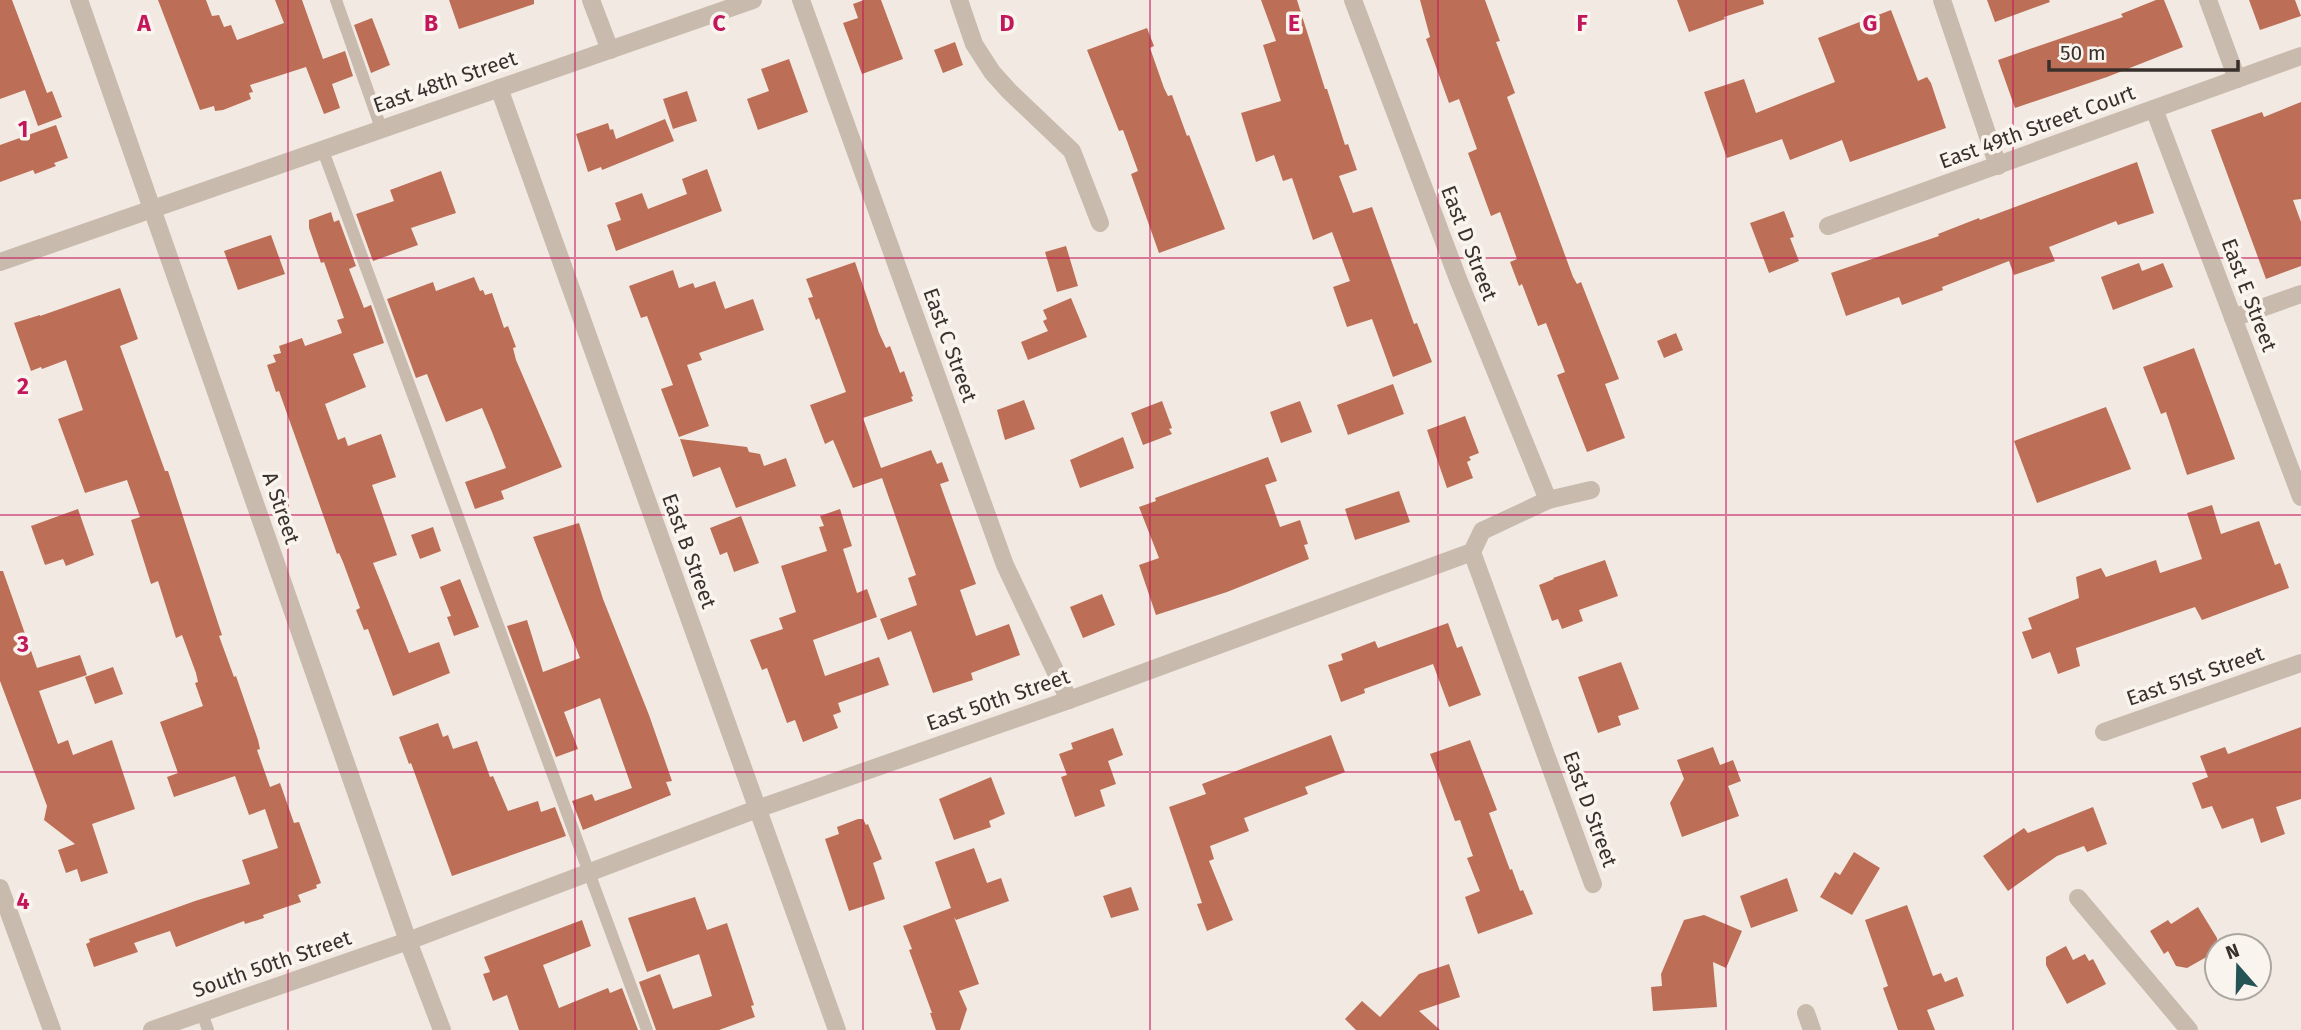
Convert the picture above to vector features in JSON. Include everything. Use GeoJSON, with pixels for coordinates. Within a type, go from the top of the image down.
{"type":"FeatureCollection","features":[{"type":"Feature","properties":{"kind":"street","name":"A Street"},"geometry":{"type":"LineString","coordinates":[[79,0],[408,941],[442,1030]]}},
{"type":"Feature","properties":{"kind":"street"},"geometry":{"type":"LineString","coordinates":[[591,0],[610,50]]}},
{"type":"Feature","properties":{"kind":"street","name":"East 48th Street"},"geometry":{"type":"LineString","coordinates":[[0,262],[753,0]]}},
{"type":"Feature","properties":{"kind":"street","name":"East C Street"},"geometry":{"type":"LineString","coordinates":[[801,0],[1005,565],[1069,700]]}},
{"type":"Feature","properties":{"kind":"street"},"geometry":{"type":"LineString","coordinates":[[959,0],[974,44],[992,72],[1072,151],[1100,223]]}},
{"type":"Feature","properties":{"kind":"street","name":"East D Street"},"geometry":{"type":"LineString","coordinates":[[1353,0],[1458,279],[1548,500]]}},
{"type":"Feature","properties":{"kind":"street"},"geometry":{"type":"LineString","coordinates":[[1942,0],[1998,166]]}},
{"type":"Feature","properties":{"kind":"street"},"geometry":{"type":"LineString","coordinates":[[2208,0],[2237,79]]}},
{"type":"Feature","properties":{"kind":"street","name":"East 49th Street Court"},"geometry":{"type":"LineString","coordinates":[[1828,226],[2301,56]]}},
{"type":"Feature","properties":{"kind":"street","name":"East B Street"},"geometry":{"type":"LineString","coordinates":[[499,88],[837,1030]]}},
{"type":"Feature","properties":{"kind":"street","name":"East E Street"},"geometry":{"type":"LineString","coordinates":[[2154,109],[2301,497]]}},
{"type":"Feature","properties":{"kind":"street"},"geometry":{"type":"LineString","coordinates":[[2233,318],[2301,294]]}},
{"type":"Feature","properties":{"kind":"street"},"geometry":{"type":"LineString","coordinates":[[1472,552],[1482,531],[1548,500],[1591,490]]}},
{"type":"Feature","properties":{"kind":"street","name":"East 50th Street"},"geometry":{"type":"LineString","coordinates":[[408,941],[757,809],[1069,700],[1472,552]]}},
{"type":"Feature","properties":{"kind":"street","name":"East D Street"},"geometry":{"type":"LineString","coordinates":[[1472,552],[1593,884]]}},
{"type":"Feature","properties":{"kind":"street","name":"East 51st Street"},"geometry":{"type":"LineString","coordinates":[[2104,732],[2301,663]]}},
{"type":"Feature","properties":{"kind":"street"},"geometry":{"type":"LineString","coordinates":[[0,888],[52,1030]]}},
{"type":"Feature","properties":{"kind":"street"},"geometry":{"type":"LineString","coordinates":[[2078,898],[2189,1030]]}},
{"type":"Feature","properties":{"kind":"street","name":"South 50th Street"},"geometry":{"type":"LineString","coordinates":[[152,1030],[205,1021],[408,941]]}},
{"type":"Feature","properties":{"kind":"street"},"geometry":{"type":"LineString","coordinates":[[1806,1013],[1812,1030]]}},
{"type":"Feature","properties":{"kind":"lane"},"geometry":{"type":"LineString","coordinates":[[336,0],[381,128]]}},
{"type":"Feature","properties":{"kind":"lane"},"geometry":{"type":"LineString","coordinates":[[322,148],[647,1030]]}},
{"type":"Feature","properties":{"kind":"building"},"geometry":{"type":"Polygon","coordinates":[[[0,0],[12,0],[47,93],[52,91],[62,117],[38,126],[25,90],[0,99],[0,0]]]}},
{"type":"Feature","properties":{"kind":"building"},"geometry":{"type":"Polygon","coordinates":[[[158,0],[206,0],[212,16],[219,15],[224,27],[231,25],[237,40],[284,23],[275,0],[302,0],[323,59],[345,51],[353,76],[332,84],[340,108],[324,114],[306,67],[250,85],[253,92],[249,93],[251,99],[223,110],[215,111],[214,106],[200,110],[158,0]]]}},
{"type":"Feature","properties":{"kind":"building"},"geometry":{"type":"Polygon","coordinates":[[[449,0],[534,0],[534,4],[459,29],[449,0]]]}},
{"type":"Feature","properties":{"kind":"building"},"geometry":{"type":"Polygon","coordinates":[[[864,0],[881,0],[903,59],[862,74],[843,23],[858,18],[853,4],[864,0]]]}},
{"type":"Feature","properties":{"kind":"building"},"geometry":{"type":"Polygon","coordinates":[[[1261,0],[1297,0],[1325,89],[1357,170],[1339,176],[1353,213],[1372,207],[1414,324],[1417,323],[1432,362],[1393,377],[1372,319],[1347,327],[1333,287],[1350,281],[1332,232],[1313,240],[1292,178],[1283,181],[1274,155],[1256,162],[1241,113],[1281,101],[1263,45],[1276,41],[1261,0]]]}},
{"type":"Feature","properties":{"kind":"building"},"geometry":{"type":"Polygon","coordinates":[[[1420,0],[1485,0],[1500,41],[1496,42],[1515,93],[1507,97],[1573,277],[1577,284],[1581,282],[1619,379],[1605,384],[1625,438],[1587,452],[1557,375],[1565,372],[1546,323],[1538,326],[1522,284],[1519,286],[1510,262],[1517,259],[1500,212],[1491,216],[1468,153],[1477,149],[1459,99],[1449,103],[1426,39],[1430,37],[1420,0]]]}},
{"type":"Feature","properties":{"kind":"building"},"geometry":{"type":"Polygon","coordinates":[[[1677,0],[1763,0],[1764,4],[1689,32],[1677,0]]]}},
{"type":"Feature","properties":{"kind":"building"},"geometry":{"type":"Polygon","coordinates":[[[1987,0],[2049,0],[2050,2],[1995,22],[1987,0]]]}},
{"type":"Feature","properties":{"kind":"building"},"geometry":{"type":"Polygon","coordinates":[[[2156,0],[2164,0],[2183,47],[2107,77],[2015,108],[1998,60],[2123,17],[2121,14],[2156,0]]]}},
{"type":"Feature","properties":{"kind":"building"},"geometry":{"type":"Polygon","coordinates":[[[2249,0],[2295,0],[2301,16],[2260,30],[2249,0]]]}},
{"type":"Feature","properties":{"kind":"building"},"geometry":{"type":"Polygon","coordinates":[[[1891,10],[1918,81],[1927,77],[1931,83],[1946,128],[1850,162],[1842,140],[1790,160],[1782,139],[1727,158],[1704,92],[1744,79],[1756,113],[1835,82],[1818,38],[1891,10]]]}},
{"type":"Feature","properties":{"kind":"building"},"geometry":{"type":"Polygon","coordinates":[[[372,18],[390,65],[371,73],[354,25],[372,18]]]}},
{"type":"Feature","properties":{"kind":"building"},"geometry":{"type":"Polygon","coordinates":[[[1147,28],[1154,46],[1150,48],[1164,88],[1168,96],[1172,95],[1225,229],[1159,253],[1131,174],[1138,171],[1123,130],[1119,131],[1087,50],[1147,28]]]}},
{"type":"Feature","properties":{"kind":"building"},"geometry":{"type":"Polygon","coordinates":[[[955,42],[963,65],[943,73],[934,50],[955,42]]]}},
{"type":"Feature","properties":{"kind":"building"},"geometry":{"type":"Polygon","coordinates":[[[789,59],[808,112],[758,130],[747,99],[769,91],[761,69],[789,59]]]}},
{"type":"Feature","properties":{"kind":"building"},"geometry":{"type":"Polygon","coordinates":[[[687,91],[697,121],[673,129],[663,99],[687,91]]]}},
{"type":"Feature","properties":{"kind":"building"},"geometry":{"type":"Polygon","coordinates":[[[2301,102],[2301,199],[2293,200],[2301,222],[2301,266],[2266,279],[2211,130],[2262,112],[2264,117],[2301,102]]]}},
{"type":"Feature","properties":{"kind":"building"},"geometry":{"type":"Polygon","coordinates":[[[665,119],[674,141],[602,170],[601,167],[588,172],[576,134],[608,123],[616,139],[665,119]]]}},
{"type":"Feature","properties":{"kind":"building"},"geometry":{"type":"Polygon","coordinates":[[[56,125],[68,158],[35,174],[33,170],[0,182],[0,145],[56,125]]]}},
{"type":"Feature","properties":{"kind":"building"},"geometry":{"type":"Polygon","coordinates":[[[2137,162],[2154,213],[2118,225],[2116,221],[2049,247],[2055,261],[2014,275],[2009,261],[1902,305],[1899,297],[1846,316],[1831,273],[2137,162]]]}},
{"type":"Feature","properties":{"kind":"building"},"geometry":{"type":"Polygon","coordinates":[[[707,169],[722,211],[616,251],[607,225],[621,220],[615,203],[642,193],[648,209],[687,194],[682,179],[707,169]]]}},
{"type":"Feature","properties":{"kind":"building"},"geometry":{"type":"Polygon","coordinates":[[[441,171],[456,213],[411,228],[418,245],[373,261],[356,214],[394,201],[390,190],[441,171]]]}},
{"type":"Feature","properties":{"kind":"building"},"geometry":{"type":"Polygon","coordinates":[[[1784,211],[1794,237],[1790,238],[1799,261],[1769,273],[1750,223],[1784,211]]]}},
{"type":"Feature","properties":{"kind":"building"},"geometry":{"type":"Polygon","coordinates":[[[331,212],[334,222],[339,220],[356,266],[349,269],[364,308],[371,305],[384,343],[353,354],[366,387],[325,404],[338,440],[345,437],[348,446],[381,434],[396,477],[372,485],[397,555],[373,563],[409,653],[439,642],[450,673],[393,696],[368,629],[364,630],[356,610],[360,608],[343,562],[339,553],[337,554],[279,391],[276,392],[267,365],[276,362],[273,355],[281,353],[279,346],[302,338],[305,346],[342,333],[337,320],[344,318],[309,228],[309,220],[331,212]]]}},
{"type":"Feature","properties":{"kind":"building"},"geometry":{"type":"Polygon","coordinates":[[[271,235],[285,274],[238,290],[224,251],[271,235]]]}},
{"type":"Feature","properties":{"kind":"building"},"geometry":{"type":"Polygon","coordinates":[[[1066,246],[1078,286],[1057,292],[1045,252],[1066,246]]]}},
{"type":"Feature","properties":{"kind":"building"},"geometry":{"type":"Polygon","coordinates":[[[855,262],[879,333],[886,348],[890,346],[900,373],[904,371],[913,396],[913,401],[863,418],[881,468],[931,450],[937,464],[942,462],[949,481],[940,484],[976,584],[960,590],[976,636],[1009,624],[1020,655],[971,673],[973,680],[933,693],[911,631],[888,640],[880,619],[917,605],[908,578],[916,575],[882,478],[853,488],[833,440],[825,444],[810,405],[846,392],[819,318],[816,320],[808,298],[813,297],[806,279],[855,262]]]}},
{"type":"Feature","properties":{"kind":"building"},"geometry":{"type":"Polygon","coordinates":[[[2139,263],[2142,271],[2163,263],[2173,287],[2113,310],[2101,277],[2139,263]]]}},
{"type":"Feature","properties":{"kind":"building"},"geometry":{"type":"Polygon","coordinates":[[[673,270],[679,288],[693,283],[695,288],[715,281],[725,309],[753,299],[764,330],[699,353],[702,360],[687,365],[709,426],[679,437],[661,389],[673,385],[647,316],[641,318],[629,286],[673,270]]]}},
{"type":"Feature","properties":{"kind":"building"},"geometry":{"type":"Polygon","coordinates":[[[474,277],[480,291],[483,290],[485,295],[492,293],[504,328],[508,326],[516,347],[513,348],[516,360],[562,467],[501,491],[504,499],[475,509],[465,482],[506,468],[482,408],[446,422],[427,374],[416,378],[387,299],[433,282],[436,291],[474,277]]]}},
{"type":"Feature","properties":{"kind":"building"},"geometry":{"type":"Polygon","coordinates":[[[120,288],[138,339],[120,346],[165,471],[168,471],[222,635],[219,636],[258,740],[260,749],[257,750],[270,787],[280,783],[294,823],[299,822],[321,883],[316,885],[317,888],[298,895],[301,902],[263,915],[264,918],[245,924],[244,921],[176,947],[170,931],[134,943],[138,952],[94,967],[86,944],[90,942],[89,939],[250,884],[242,860],[278,848],[265,809],[249,815],[235,776],[174,797],[167,777],[178,773],[160,722],[203,706],[195,683],[198,682],[196,673],[182,635],[176,638],[158,581],[151,584],[131,520],[140,517],[127,480],[85,493],[58,419],[83,410],[66,360],[31,371],[14,323],[120,288]]]}},
{"type":"Feature","properties":{"kind":"building"},"geometry":{"type":"Polygon","coordinates":[[[1071,298],[1087,337],[1028,360],[1021,342],[1048,331],[1043,321],[1047,319],[1043,310],[1071,298]]]}},
{"type":"Feature","properties":{"kind":"building"},"geometry":{"type":"Polygon","coordinates":[[[1676,333],[1683,350],[1664,358],[1657,341],[1676,333]]]}},
{"type":"Feature","properties":{"kind":"building"},"geometry":{"type":"Polygon","coordinates":[[[2194,348],[2235,459],[2187,475],[2166,412],[2161,414],[2143,367],[2194,348]]]}},
{"type":"Feature","properties":{"kind":"building"},"geometry":{"type":"Polygon","coordinates":[[[1393,384],[1404,414],[1348,435],[1337,405],[1393,384]]]}},
{"type":"Feature","properties":{"kind":"building"},"geometry":{"type":"Polygon","coordinates":[[[1024,400],[1035,429],[1005,440],[997,410],[1024,400]]]}},
{"type":"Feature","properties":{"kind":"building"},"geometry":{"type":"Polygon","coordinates":[[[1162,401],[1172,434],[1143,445],[1131,413],[1162,401]]]}},
{"type":"Feature","properties":{"kind":"building"},"geometry":{"type":"Polygon","coordinates":[[[1300,401],[1312,432],[1281,443],[1270,412],[1300,401]]]}},
{"type":"Feature","properties":{"kind":"building"},"geometry":{"type":"Polygon","coordinates":[[[2106,407],[2131,469],[2037,503],[2014,441],[2106,407]]]}},
{"type":"Feature","properties":{"kind":"building"},"geometry":{"type":"Polygon","coordinates":[[[1465,416],[1479,453],[1469,457],[1471,460],[1467,462],[1473,478],[1447,488],[1427,430],[1465,416]]]}},
{"type":"Feature","properties":{"kind":"building"},"geometry":{"type":"Polygon","coordinates":[[[1123,437],[1134,468],[1080,488],[1070,460],[1123,437]]]}},
{"type":"Feature","properties":{"kind":"building"},"geometry":{"type":"Polygon","coordinates":[[[680,439],[747,447],[749,452],[760,454],[764,466],[786,458],[796,486],[736,508],[720,467],[693,477],[680,439]]]}},
{"type":"Feature","properties":{"kind":"building"},"geometry":{"type":"Polygon","coordinates":[[[1268,457],[1277,481],[1265,485],[1280,527],[1300,520],[1308,544],[1304,545],[1309,559],[1227,592],[1156,615],[1139,565],[1159,558],[1139,507],[1156,501],[1155,498],[1268,457]]]}},
{"type":"Feature","properties":{"kind":"building"},"geometry":{"type":"Polygon","coordinates":[[[1399,491],[1410,522],[1355,540],[1345,509],[1399,491]]]}},
{"type":"Feature","properties":{"kind":"building"},"geometry":{"type":"Polygon","coordinates":[[[2212,505],[2221,534],[2259,521],[2275,565],[2280,563],[2289,588],[2202,620],[2195,607],[2076,648],[2080,666],[2058,674],[2050,652],[2032,659],[2022,632],[2032,629],[2028,618],[2079,598],[2076,577],[2101,568],[2106,577],[2156,560],[2160,573],[2202,559],[2187,513],[2212,505]]]}},
{"type":"Feature","properties":{"kind":"building"},"geometry":{"type":"Polygon","coordinates":[[[78,509],[94,555],[66,566],[63,559],[45,565],[31,526],[78,509]]]}},
{"type":"Feature","properties":{"kind":"building"},"geometry":{"type":"Polygon","coordinates":[[[840,509],[852,546],[843,549],[857,593],[867,589],[877,617],[813,640],[825,676],[879,657],[889,685],[838,703],[841,712],[833,715],[838,728],[803,742],[795,720],[787,723],[767,668],[762,670],[750,640],[783,629],[779,618],[796,612],[781,566],[827,551],[819,527],[824,526],[820,516],[840,509]]]}},
{"type":"Feature","properties":{"kind":"building"},"geometry":{"type":"Polygon","coordinates":[[[741,516],[759,563],[734,572],[727,552],[720,555],[710,528],[741,516]]]}},
{"type":"Feature","properties":{"kind":"building"},"geometry":{"type":"Polygon","coordinates":[[[579,523],[603,599],[672,781],[666,782],[671,795],[583,830],[572,801],[592,794],[595,801],[632,788],[600,698],[564,712],[578,749],[556,757],[507,626],[527,620],[543,672],[580,658],[533,537],[579,523]]]}},
{"type":"Feature","properties":{"kind":"building"},"geometry":{"type":"Polygon","coordinates":[[[433,527],[441,551],[420,559],[411,535],[433,527]]]}},
{"type":"Feature","properties":{"kind":"building"},"geometry":{"type":"Polygon","coordinates":[[[1605,560],[1618,596],[1579,610],[1583,621],[1562,629],[1558,619],[1552,621],[1539,585],[1605,560]]]}},
{"type":"Feature","properties":{"kind":"building"},"geometry":{"type":"Polygon","coordinates":[[[0,571],[3,571],[37,668],[80,655],[87,675],[39,691],[58,744],[68,740],[73,755],[112,740],[135,809],[92,824],[108,873],[81,882],[77,869],[66,873],[58,850],[75,844],[44,820],[47,806],[0,681],[0,571]]]}},
{"type":"Feature","properties":{"kind":"building"},"geometry":{"type":"Polygon","coordinates":[[[460,579],[479,627],[454,636],[447,617],[451,616],[440,587],[460,579]]]}},
{"type":"Feature","properties":{"kind":"building"},"geometry":{"type":"Polygon","coordinates":[[[1102,594],[1115,625],[1083,638],[1070,607],[1102,594]]]}},
{"type":"Feature","properties":{"kind":"building"},"geometry":{"type":"Polygon","coordinates":[[[1448,623],[1457,648],[1462,646],[1481,695],[1449,707],[1433,664],[1364,689],[1365,693],[1341,702],[1328,665],[1343,660],[1341,654],[1375,641],[1378,648],[1448,623]]]}},
{"type":"Feature","properties":{"kind":"building"},"geometry":{"type":"Polygon","coordinates":[[[1621,662],[1639,709],[1618,716],[1621,725],[1598,733],[1578,677],[1621,662]]]}},
{"type":"Feature","properties":{"kind":"building"},"geometry":{"type":"Polygon","coordinates":[[[113,667],[123,694],[95,704],[85,677],[113,667]]]}},
{"type":"Feature","properties":{"kind":"building"},"geometry":{"type":"Polygon","coordinates":[[[438,723],[443,737],[448,735],[453,749],[477,741],[490,777],[493,776],[508,811],[538,801],[541,812],[555,807],[566,836],[452,876],[399,737],[438,723]]]}},
{"type":"Feature","properties":{"kind":"building"},"geometry":{"type":"Polygon","coordinates":[[[2301,727],[2301,799],[2276,807],[2285,834],[2261,843],[2253,818],[2222,829],[2212,806],[2202,809],[2192,783],[2208,777],[2200,756],[2225,747],[2228,754],[2301,727]]]}},
{"type":"Feature","properties":{"kind":"building"},"geometry":{"type":"Polygon","coordinates":[[[1113,728],[1123,755],[1108,761],[1116,784],[1100,790],[1105,806],[1075,817],[1061,777],[1067,775],[1059,754],[1073,749],[1071,743],[1113,728]]]}},
{"type":"Feature","properties":{"kind":"building"},"geometry":{"type":"Polygon","coordinates":[[[1331,735],[1345,772],[1305,787],[1308,794],[1244,818],[1249,831],[1210,846],[1214,859],[1209,861],[1233,920],[1207,931],[1197,904],[1202,903],[1169,807],[1206,794],[1202,784],[1331,735]]]}},
{"type":"Feature","properties":{"kind":"building"},"geometry":{"type":"Polygon","coordinates":[[[1470,740],[1497,810],[1489,813],[1510,870],[1512,869],[1520,891],[1523,890],[1533,914],[1478,934],[1465,897],[1480,891],[1467,858],[1473,856],[1460,820],[1455,821],[1430,754],[1470,740]]]}},
{"type":"Feature","properties":{"kind":"building"},"geometry":{"type":"Polygon","coordinates":[[[1713,747],[1720,765],[1733,760],[1741,781],[1728,786],[1739,816],[1682,837],[1670,803],[1684,779],[1677,760],[1713,747]]]}},
{"type":"Feature","properties":{"kind":"building"},"geometry":{"type":"Polygon","coordinates":[[[991,777],[1005,814],[989,821],[991,827],[954,840],[939,799],[991,777]]]}},
{"type":"Feature","properties":{"kind":"building"},"geometry":{"type":"Polygon","coordinates":[[[2093,807],[2107,844],[2087,852],[2084,846],[2057,856],[2008,891],[1983,856],[2024,828],[2028,833],[2093,807]]]}},
{"type":"Feature","properties":{"kind":"building"},"geometry":{"type":"Polygon","coordinates":[[[863,819],[866,825],[868,824],[882,859],[873,863],[885,899],[849,911],[825,839],[839,834],[837,827],[863,819]]]}},
{"type":"Feature","properties":{"kind":"building"},"geometry":{"type":"Polygon","coordinates":[[[974,848],[987,883],[1001,878],[1009,901],[956,920],[954,917],[979,984],[959,991],[967,1009],[960,1030],[936,1030],[903,926],[951,908],[935,862],[974,848]]]}},
{"type":"Feature","properties":{"kind":"building"},"geometry":{"type":"Polygon","coordinates":[[[1854,852],[1880,868],[1852,915],[1820,897],[1835,872],[1840,875],[1854,852]]]}},
{"type":"Feature","properties":{"kind":"building"},"geometry":{"type":"Polygon","coordinates":[[[1787,878],[1798,911],[1751,928],[1740,896],[1787,878]]]}},
{"type":"Feature","properties":{"kind":"building"},"geometry":{"type":"Polygon","coordinates":[[[1131,887],[1139,910],[1111,918],[1103,896],[1131,887]]]}},
{"type":"Feature","properties":{"kind":"building"},"geometry":{"type":"Polygon","coordinates":[[[695,897],[707,930],[727,923],[754,1005],[751,1006],[755,1017],[719,1030],[656,1030],[639,982],[660,974],[673,1009],[712,996],[699,954],[647,972],[628,918],[695,897]]]}},
{"type":"Feature","properties":{"kind":"building"},"geometry":{"type":"Polygon","coordinates":[[[1907,905],[1933,976],[1941,973],[1945,982],[1957,977],[1964,996],[1927,1010],[1935,1030],[1898,1030],[1883,988],[1888,986],[1865,920],[1907,905]]]}},
{"type":"Feature","properties":{"kind":"building"},"geometry":{"type":"Polygon","coordinates":[[[2198,907],[2213,932],[2203,932],[2203,959],[2187,968],[2176,966],[2168,951],[2164,954],[2150,931],[2168,920],[2171,924],[2198,907]]]}},
{"type":"Feature","properties":{"kind":"building"},"geometry":{"type":"Polygon","coordinates":[[[1704,915],[1742,931],[1726,968],[1713,962],[1717,1007],[1653,1011],[1651,987],[1662,986],[1661,974],[1684,920],[1704,915]]]}},
{"type":"Feature","properties":{"kind":"building"},"geometry":{"type":"Polygon","coordinates":[[[582,920],[591,946],[543,965],[559,1008],[608,988],[610,993],[622,988],[638,1030],[519,1030],[507,995],[493,1001],[483,974],[490,972],[484,957],[582,920]]]}},
{"type":"Feature","properties":{"kind":"building"},"geometry":{"type":"Polygon","coordinates":[[[2066,946],[2073,960],[2085,954],[2089,961],[2093,959],[2106,984],[2067,1004],[2046,965],[2046,957],[2066,946]]]}},
{"type":"Feature","properties":{"kind":"building"},"geometry":{"type":"Polygon","coordinates":[[[1449,964],[1460,997],[1419,1011],[1440,1030],[1356,1030],[1345,1019],[1362,1001],[1380,1017],[1419,974],[1449,964]]]}}]}
